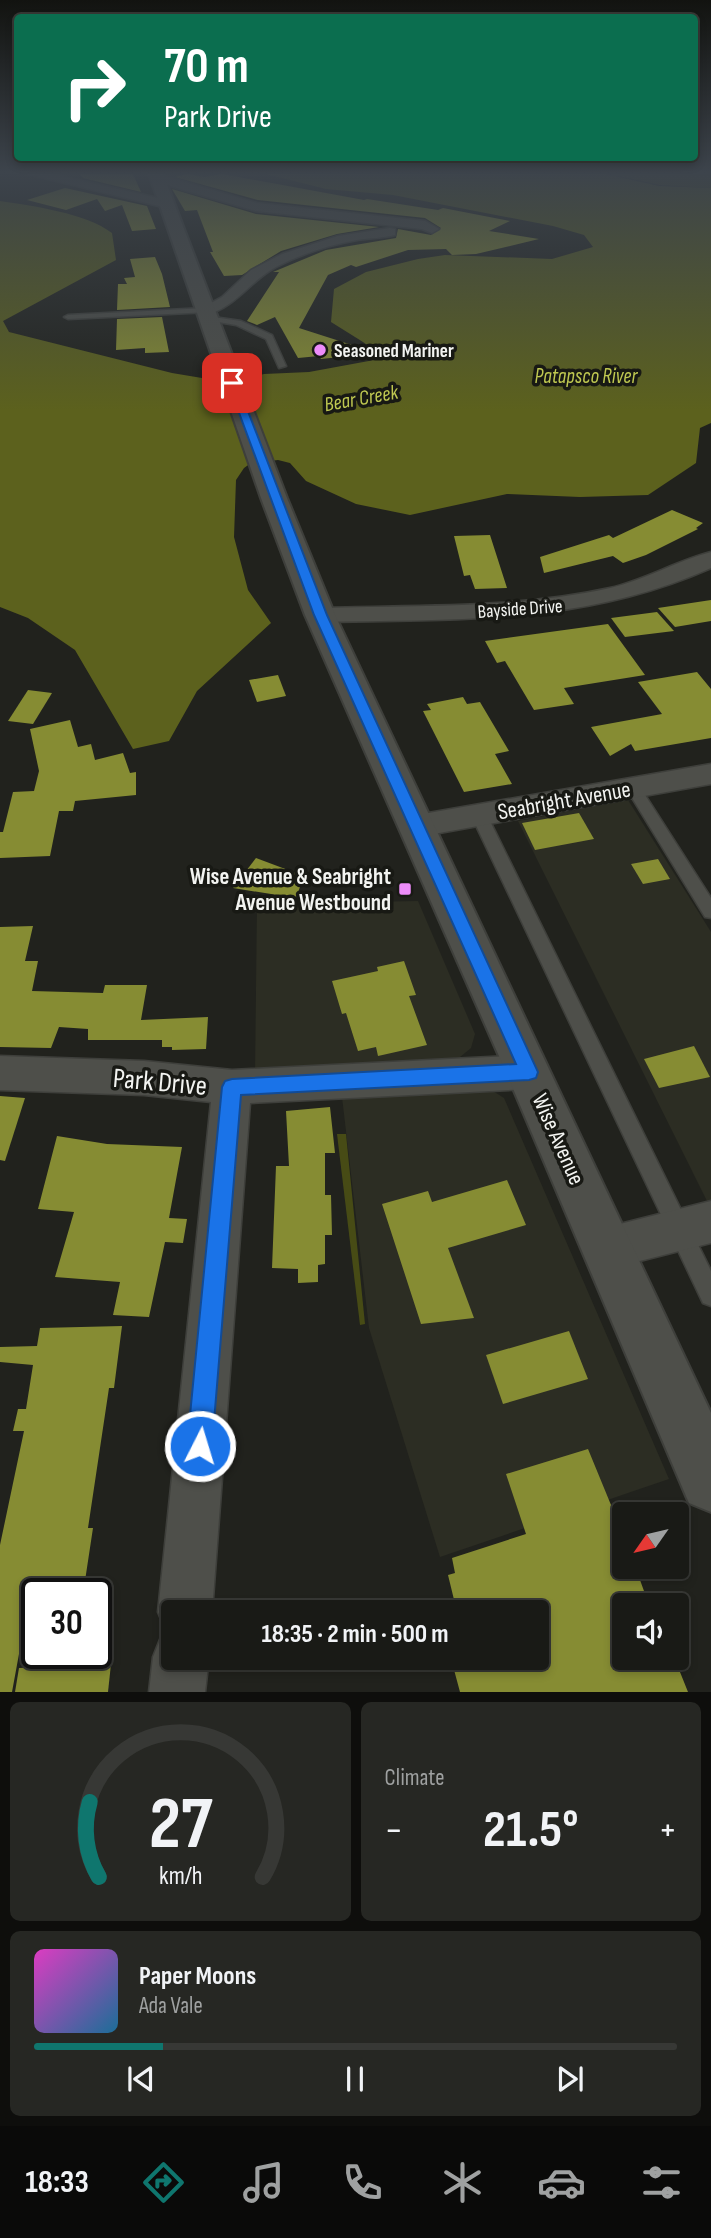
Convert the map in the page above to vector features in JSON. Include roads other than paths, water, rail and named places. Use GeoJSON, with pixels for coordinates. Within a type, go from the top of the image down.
{"type":"FeatureCollection","features":[{"type":"Feature","properties":{"kind":"main road","name":"Wise Avenue"},"geometry":{"type":"LineString","coordinates":[[185,253],[274,498],[320,615],[529,1072],[711,1481]]}},
{"type":"Feature","properties":{"kind":"street"},"geometry":{"type":"LineString","coordinates":[[207,314],[223,305],[246,280],[289,256],[301,253]]}},
{"type":"Feature","properties":{"kind":"street","name":"Bayside Drive"},"geometry":{"type":"LineString","coordinates":[[320,615],[548,608],[626,592],[711,559]]}},
{"type":"Feature","properties":{"kind":"street","name":"Seabright Avenue"},"geometry":{"type":"LineString","coordinates":[[417,826],[711,774]]}},
{"type":"Feature","properties":{"kind":"street","name":"Park Drive"},"geometry":{"type":"LineString","coordinates":[[0,1073],[144,1078],[232,1087],[529,1072]]}},
{"type":"Feature","properties":{"kind":"street"},"geometry":{"type":"LineString","coordinates":[[186,1600],[232,1087]]}},
{"type":"Feature","properties":{"kind":"street"},"geometry":{"type":"LineString","coordinates":[[608,1248],[696,1226]]}},
{"type":"Feature","properties":{"kind":"street"},"geometry":{"type":"LineString","coordinates":[[177,1692],[180,1670]]}},
{"type":"Feature","properties":{"kind":"lane"},"geometry":{"type":"LineString","coordinates":[[68,317],[207,314],[238,323],[269,337],[282,366]]}},
{"type":"Feature","properties":{"kind":"lane"},"geometry":{"type":"LineString","coordinates":[[633,788],[711,912]]}},
{"type":"Feature","properties":{"kind":"lane"},"geometry":{"type":"LineString","coordinates":[[479,815],[696,1226],[711,1295]]}},
{"type":"Feature","properties":{"kind":"water","name":"Patapsco River"},"geometry":{"type":"Polygon","coordinates":[[[0,253],[115,253],[116,260],[3,321],[9,332],[172,373],[232,383],[264,374],[309,372],[385,358],[331,322],[334,289],[366,272],[445,255],[552,259],[573,253],[711,253],[711,423],[700,428],[696,463],[648,495],[580,497],[507,494],[410,515],[356,504],[306,481],[290,463],[278,460],[251,463],[236,480],[234,537],[248,590],[271,623],[197,691],[169,741],[133,749],[75,650],[28,618],[0,607],[0,253]]]}},
{"type":"Feature","properties":{"kind":"place","name":"Seasoned Mariner"},"geometry":{"type":"Point","coordinates":[320,350]}},
{"type":"Feature","properties":{"kind":"place","name":"Wise Avenue & Seabright Avenue Westbound"},"geometry":{"type":"Point","coordinates":[405,889]}},
{"type":"Feature","properties":{"kind":"water label","name":"Bear Creek"},"geometry":{"type":"Point","coordinates":[361,398]}}]}
